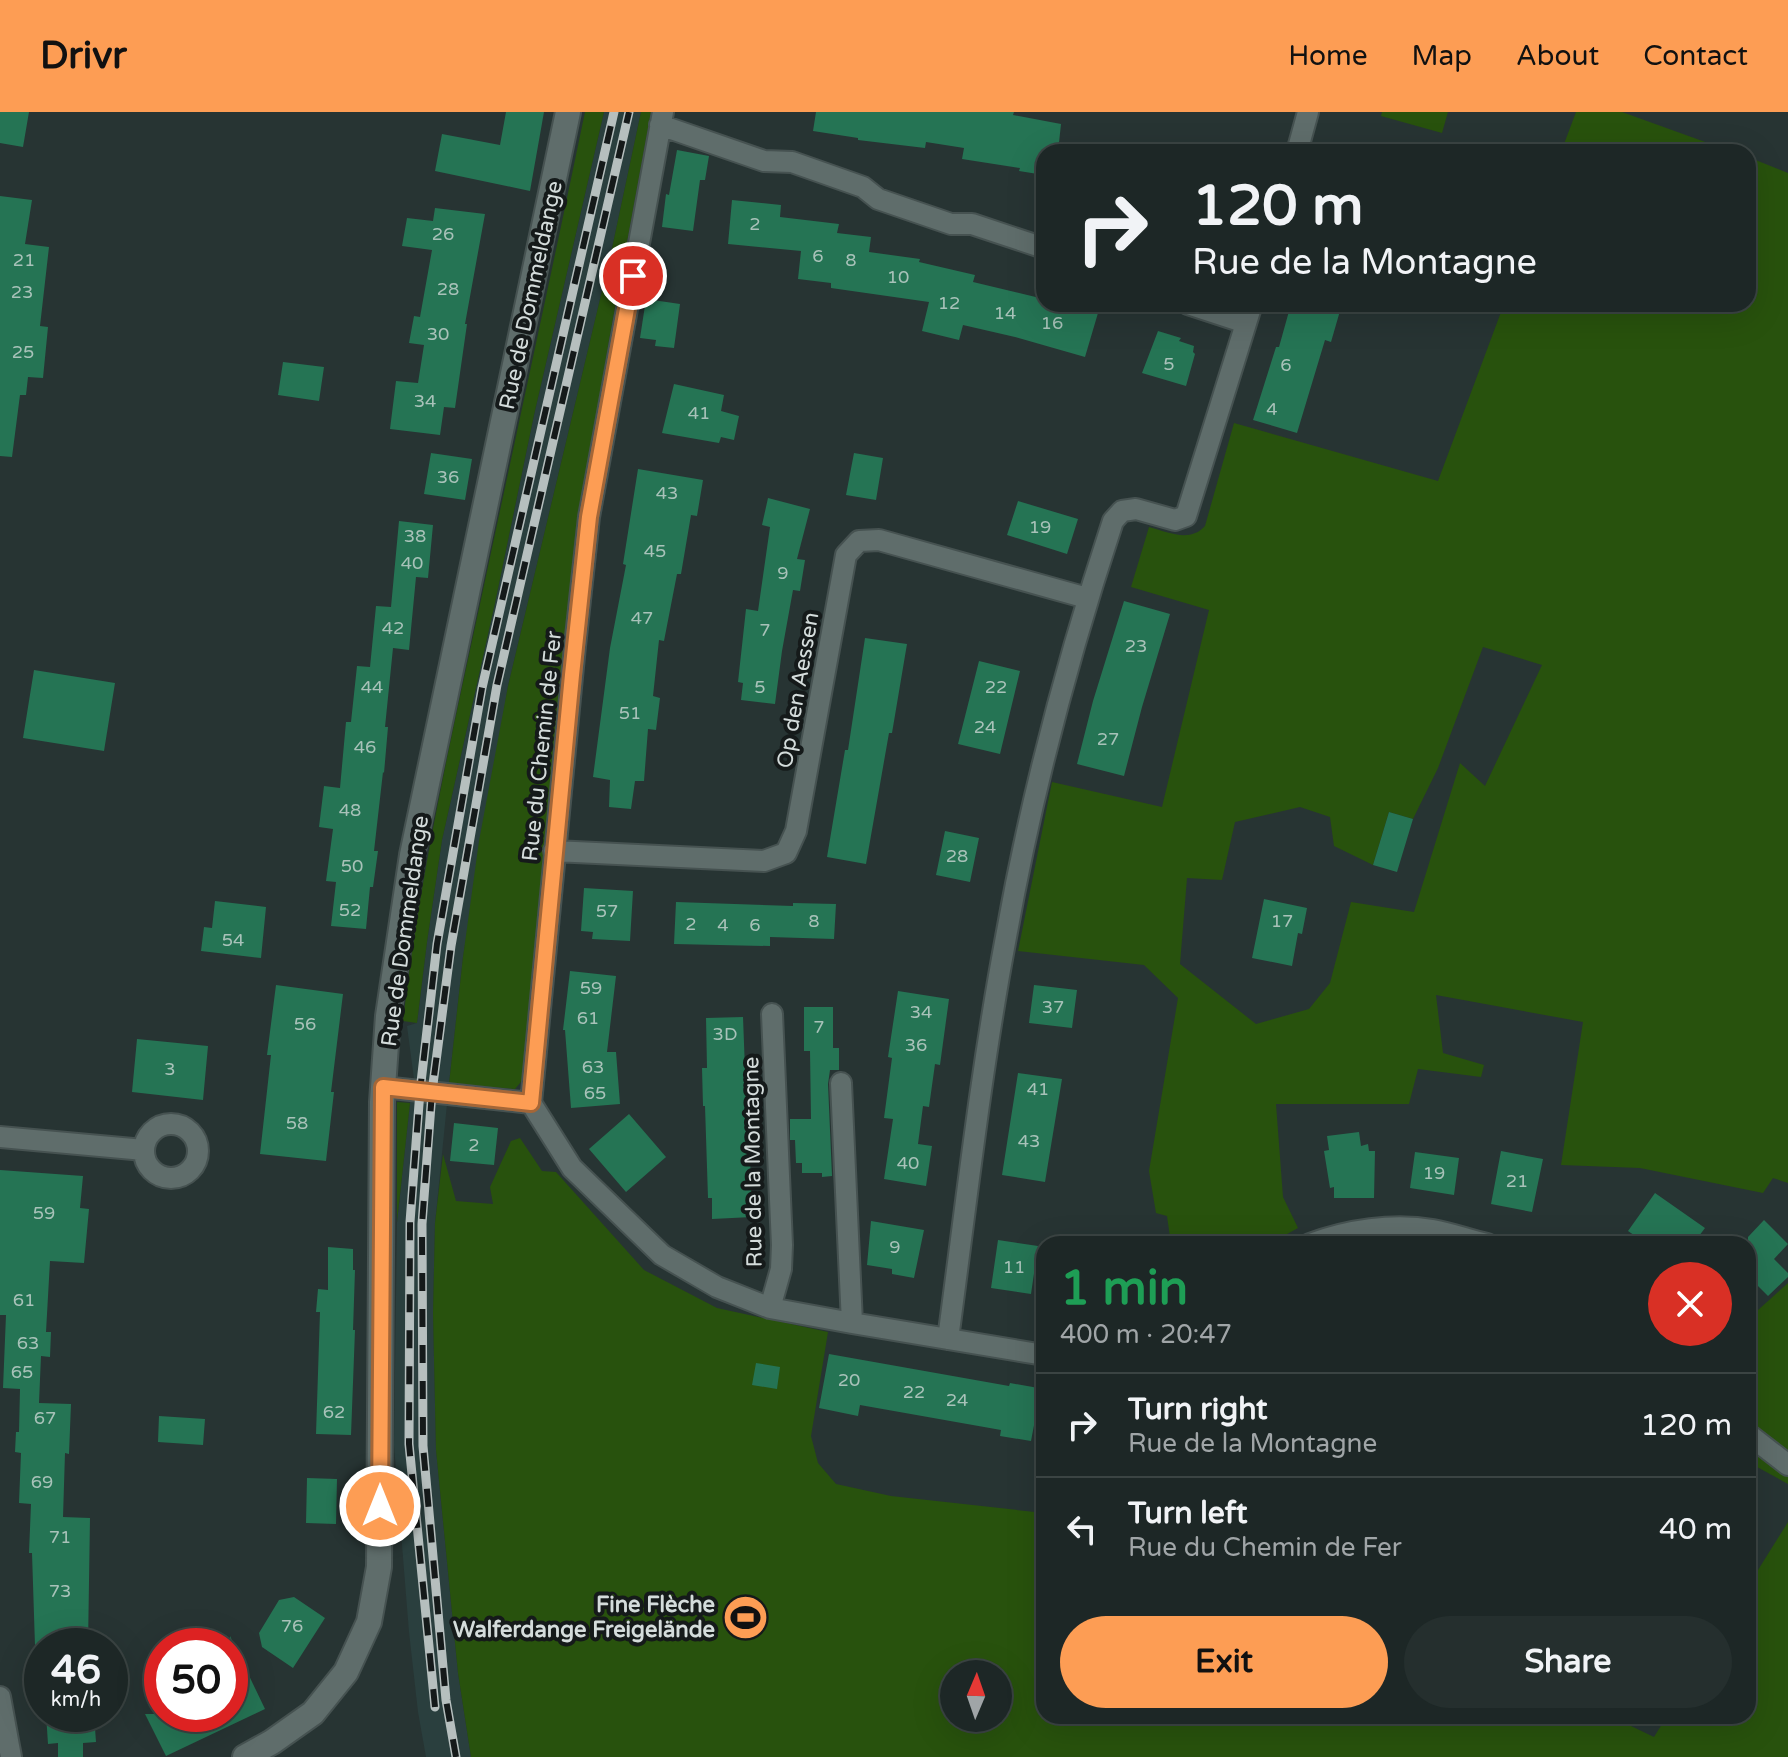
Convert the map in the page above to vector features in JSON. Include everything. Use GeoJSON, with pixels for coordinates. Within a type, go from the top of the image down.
{"type":"FeatureCollection","features":[{"type":"Feature","properties":{"kind":"main road","name":"Rue de Dommeldange"},"geometry":{"type":"LineString","coordinates":[[245,1757],[313,1713],[346,1672],[369,1622],[379,1567],[383,1087],[388,1016],[412,855],[568,112]]}},
{"type":"Feature","properties":{"kind":"street"},"geometry":{"type":"LineString","coordinates":[[1299,144],[1308,112]]}},
{"type":"Feature","properties":{"kind":"street"},"geometry":{"type":"LineString","coordinates":[[661,119],[764,161],[792,162],[863,187],[878,199],[951,224],[972,224],[1036,245]]}},
{"type":"Feature","properties":{"kind":"street","name":"Rue du Chemin de Fer"},"geometry":{"type":"LineString","coordinates":[[531,1103],[589,517],[661,119]]}},
{"type":"Feature","properties":{"kind":"street"},"geometry":{"type":"LineString","coordinates":[[948,1339],[982,1083],[1007,927],[1038,778],[1087,598],[1113,521],[1122,511],[1136,509],[1175,520],[1186,516],[1249,314]]}},
{"type":"Feature","properties":{"kind":"street","name":"Op den Aessen"},"geometry":{"type":"LineString","coordinates":[[554,851],[764,861],[786,853],[796,831],[846,555],[859,541],[879,540],[1087,598]]}},
{"type":"Feature","properties":{"kind":"street","name":"Rue de la Montagne"},"geometry":{"type":"LineString","coordinates":[[770,1308],[781,1269],[782,1245],[772,1014]]}},
{"type":"Feature","properties":{"kind":"street"},"geometry":{"type":"LineString","coordinates":[[841,1083],[852,1323]]}},
{"type":"Feature","properties":{"kind":"street"},"geometry":{"type":"LineString","coordinates":[[383,1087],[531,1103]]}},
{"type":"Feature","properties":{"kind":"street","name":"Rue de la Montagne"},"geometry":{"type":"LineString","coordinates":[[531,1103],[572,1168],[662,1255],[717,1287],[770,1308],[1036,1354]]}},
{"type":"Feature","properties":{"kind":"street"},"geometry":{"type":"LineString","coordinates":[[0,1137],[144,1150]]}},
{"type":"Feature","properties":{"kind":"street"},"geometry":{"type":"LineString","coordinates":[[1331,1236],[1383,1228],[1432,1229],[1458,1236]]}},
{"type":"Feature","properties":{"kind":"street"},"geometry":{"type":"LineString","coordinates":[[1756,1440],[1784,1462]]}},
{"type":"Feature","properties":{"kind":"street"},"geometry":{"type":"LineString","coordinates":[[1,1709],[11,1757]]}},
{"type":"Feature","properties":{"kind":"shaded area"},"geometry":{"type":"Polygon","coordinates":[[[604,112],[641,112],[611,253],[508,686],[463,957],[449,1084],[435,1223],[436,1450],[458,1673],[471,1757],[426,1757],[409,1632],[394,1445],[397,1222],[414,1079],[407,1026],[417,1023],[442,840],[534,415],[604,112]]]}},
{"type":"Feature","properties":{"kind":"green space"},"geometry":{"type":"Polygon","coordinates":[[[585,112],[604,112],[534,415],[442,840],[417,1023],[403,1021],[426,864],[585,112]]]}},
{"type":"Feature","properties":{"kind":"green space"},"geometry":{"type":"Polygon","coordinates":[[[641,112],[651,112],[580,516],[559,690],[525,1077],[515,1089],[449,1084],[479,841],[508,686],[611,253],[641,112]]]}},
{"type":"Feature","properties":{"kind":"green space"},"geometry":{"type":"Polygon","coordinates":[[[1382,112],[1448,112],[1442,133],[1381,116],[1382,112]]]}},
{"type":"Feature","properties":{"kind":"green space"},"geometry":{"type":"Polygon","coordinates":[[[1576,112],[1622,112],[1711,144],[1564,144],[1576,112]]]}},
{"type":"Feature","properties":{"kind":"green space"},"geometry":{"type":"Polygon","coordinates":[[[1756,160],[1788,173],[1788,1183],[1773,1178],[1763,1193],[1640,1168],[1561,1165],[1583,1022],[1436,995],[1443,1053],[1484,1065],[1481,1077],[1418,1069],[1409,1104],[1276,1104],[1283,1197],[1298,1228],[1284,1236],[1170,1236],[1167,1216],[1156,1213],[1149,1171],[1178,998],[1144,965],[1018,951],[1052,782],[1162,807],[1209,610],[1131,587],[1149,527],[1186,535],[1205,526],[1234,423],[1438,481],[1501,312],[1756,312],[1756,160]],[[1483,647],[1438,768],[1413,819],[1389,812],[1373,865],[1334,846],[1330,817],[1300,807],[1235,822],[1222,880],[1187,878],[1180,964],[1256,1024],[1309,1009],[1330,983],[1351,902],[1414,912],[1460,763],[1485,786],[1542,665],[1483,647]]]}},
{"type":"Feature","properties":{"kind":"green space"},"geometry":{"type":"Polygon","coordinates":[[[397,1102],[410,1103],[397,1222],[397,1102]]]}},
{"type":"Feature","properties":{"kind":"green space"},"geometry":{"type":"Polygon","coordinates":[[[520,1138],[542,1171],[556,1172],[644,1270],[717,1308],[828,1332],[811,1436],[818,1463],[836,1484],[891,1496],[1036,1512],[1036,1724],[1627,1724],[1654,1737],[1662,1724],[1756,1724],[1756,1573],[1788,1522],[1788,1757],[471,1757],[458,1673],[436,1450],[435,1223],[443,1154],[456,1201],[493,1204],[490,1187],[511,1141],[520,1138]]]}},
{"type":"Feature","properties":{"kind":"green space"},"geometry":{"type":"Polygon","coordinates":[[[1788,1283],[1788,1484],[1756,1466],[1756,1312],[1788,1283]]]}},
{"type":"Feature","properties":{"kind":"building"},"geometry":{"type":"Polygon","coordinates":[[[0,112],[29,112],[23,147],[0,143],[0,112]]]}},
{"type":"Feature","properties":{"kind":"building"},"geometry":{"type":"Polygon","coordinates":[[[506,112],[544,112],[530,191],[435,171],[442,134],[500,145],[506,112]]]}},
{"type":"Feature","properties":{"kind":"building"},"geometry":{"type":"Polygon","coordinates":[[[816,112],[1014,112],[1013,115],[1061,124],[1059,144],[1036,144],[1036,174],[1019,171],[1020,168],[962,159],[964,148],[926,142],[925,148],[813,131],[816,112]]]}},
{"type":"Feature","properties":{"kind":"building"},"geometry":{"type":"Polygon","coordinates":[[[677,150],[709,156],[705,180],[700,180],[693,231],[662,227],[677,150]]]}},
{"type":"Feature","properties":{"kind":"building"},"geometry":{"type":"Polygon","coordinates":[[[0,196],[32,200],[25,244],[49,247],[40,326],[48,327],[43,378],[28,377],[26,395],[20,395],[12,457],[0,456],[0,196]]]}},
{"type":"Feature","properties":{"kind":"building"},"geometry":{"type":"Polygon","coordinates":[[[732,200],[781,205],[780,217],[839,224],[837,233],[871,237],[869,252],[920,259],[919,262],[975,275],[973,282],[1036,297],[1036,312],[1098,313],[1085,357],[963,325],[959,340],[922,331],[929,302],[831,288],[831,283],[798,279],[801,251],[728,244],[732,200]]]}},
{"type":"Feature","properties":{"kind":"building"},"geometry":{"type":"Polygon","coordinates":[[[435,208],[485,214],[465,324],[455,408],[444,407],[440,435],[390,429],[396,381],[418,383],[424,345],[409,343],[414,316],[420,317],[432,250],[402,246],[407,218],[433,221],[435,208]]]}},
{"type":"Feature","properties":{"kind":"building"},"geometry":{"type":"Polygon","coordinates":[[[646,299],[680,304],[674,348],[655,346],[656,340],[640,338],[646,299]]]}},
{"type":"Feature","properties":{"kind":"building"},"geometry":{"type":"Polygon","coordinates":[[[1289,312],[1340,312],[1331,342],[1325,340],[1297,433],[1253,420],[1276,347],[1279,347],[1289,312]]]}},
{"type":"Feature","properties":{"kind":"building"},"geometry":{"type":"Polygon","coordinates":[[[1158,331],[1194,346],[1195,354],[1186,386],[1142,373],[1158,331]]]}},
{"type":"Feature","properties":{"kind":"building"},"geometry":{"type":"Polygon","coordinates":[[[283,362],[324,367],[319,401],[278,395],[283,362]]]}},
{"type":"Feature","properties":{"kind":"building"},"geometry":{"type":"Polygon","coordinates":[[[674,384],[724,395],[721,411],[739,416],[734,440],[721,437],[719,443],[662,433],[674,384]]]}},
{"type":"Feature","properties":{"kind":"building"},"geometry":{"type":"Polygon","coordinates":[[[431,453],[472,459],[465,500],[424,494],[431,453]]]}},
{"type":"Feature","properties":{"kind":"building"},"geometry":{"type":"Polygon","coordinates":[[[854,453],[883,458],[876,500],[846,495],[854,453]]]}},
{"type":"Feature","properties":{"kind":"building"},"geometry":{"type":"Polygon","coordinates":[[[638,469],[703,480],[697,516],[691,515],[681,574],[677,574],[664,641],[659,640],[653,696],[660,698],[656,730],[648,729],[644,781],[635,781],[631,809],[609,807],[610,780],[593,777],[638,469]]]}},
{"type":"Feature","properties":{"kind":"building"},"geometry":{"type":"Polygon","coordinates":[[[768,498],[810,509],[797,559],[805,560],[800,591],[793,590],[775,704],[741,700],[743,683],[738,682],[746,609],[758,611],[770,527],[762,525],[768,498]]]}},
{"type":"Feature","properties":{"kind":"building"},"geometry":{"type":"Polygon","coordinates":[[[1018,501],[1078,519],[1067,554],[1007,535],[1018,501]]]}},
{"type":"Feature","properties":{"kind":"building"},"geometry":{"type":"Polygon","coordinates":[[[399,521],[433,525],[428,578],[416,577],[409,650],[393,648],[384,773],[374,851],[378,851],[373,887],[370,887],[366,929],[331,926],[336,882],[326,881],[333,829],[319,827],[324,786],[340,788],[346,722],[351,722],[357,666],[370,667],[376,606],[391,607],[399,521]]]}},
{"type":"Feature","properties":{"kind":"building"},"geometry":{"type":"Polygon","coordinates":[[[1124,601],[1170,614],[1124,776],[1077,764],[1124,601]]]}},
{"type":"Feature","properties":{"kind":"building"},"geometry":{"type":"Polygon","coordinates":[[[865,638],[907,644],[866,864],[827,857],[865,638]]]}},
{"type":"Feature","properties":{"kind":"building"},"geometry":{"type":"Polygon","coordinates":[[[979,661],[1020,671],[1000,754],[958,744],[979,661]]]}},
{"type":"Feature","properties":{"kind":"building"},"geometry":{"type":"Polygon","coordinates":[[[34,670],[115,683],[104,751],[23,738],[34,670]]]}},
{"type":"Feature","properties":{"kind":"building"},"geometry":{"type":"Polygon","coordinates":[[[1389,812],[1413,819],[1397,872],[1373,865],[1389,812]]]}},
{"type":"Feature","properties":{"kind":"building"},"geometry":{"type":"Polygon","coordinates":[[[945,831],[979,838],[970,882],[936,875],[945,831]]]}},
{"type":"Feature","properties":{"kind":"building"},"geometry":{"type":"Polygon","coordinates":[[[584,888],[633,891],[630,941],[592,939],[593,932],[581,931],[584,888]]]}},
{"type":"Feature","properties":{"kind":"building"},"geometry":{"type":"Polygon","coordinates":[[[1264,899],[1307,908],[1302,934],[1298,933],[1292,966],[1252,958],[1264,899]]]}},
{"type":"Feature","properties":{"kind":"building"},"geometry":{"type":"Polygon","coordinates":[[[215,901],[266,907],[261,958],[201,951],[204,927],[212,928],[215,901]]]}},
{"type":"Feature","properties":{"kind":"building"},"geometry":{"type":"Polygon","coordinates":[[[676,902],[793,906],[793,903],[836,904],[834,939],[770,937],[770,946],[674,944],[676,902]]]}},
{"type":"Feature","properties":{"kind":"building"},"geometry":{"type":"Polygon","coordinates":[[[570,971],[616,976],[607,1052],[616,1052],[620,1104],[571,1108],[563,1030],[570,971]]]}},
{"type":"Feature","properties":{"kind":"building"},"geometry":{"type":"Polygon","coordinates":[[[276,985],[343,994],[326,1161],[260,1154],[276,985]]]}},
{"type":"Feature","properties":{"kind":"building"},"geometry":{"type":"Polygon","coordinates":[[[1034,985],[1077,990],[1072,1028],[1029,1023],[1034,985]]]}},
{"type":"Feature","properties":{"kind":"building"},"geometry":{"type":"Polygon","coordinates":[[[898,991],[949,999],[940,1065],[935,1064],[929,1107],[923,1106],[918,1144],[932,1146],[926,1186],[884,1179],[893,1119],[884,1118],[892,1058],[888,1057],[898,991]]]}},
{"type":"Feature","properties":{"kind":"building"},"geometry":{"type":"Polygon","coordinates":[[[804,1007],[833,1007],[833,1048],[839,1048],[839,1070],[830,1070],[828,1084],[832,1176],[802,1173],[802,1163],[796,1163],[795,1140],[790,1140],[790,1119],[811,1119],[810,1051],[804,1051],[804,1007]]]}},
{"type":"Feature","properties":{"kind":"building"},"geometry":{"type":"Polygon","coordinates":[[[743,1017],[752,1217],[712,1219],[703,1106],[702,1068],[707,1068],[706,1018],[743,1017]]]}},
{"type":"Feature","properties":{"kind":"building"},"geometry":{"type":"Polygon","coordinates":[[[137,1039],[208,1046],[203,1100],[132,1092],[137,1039]]]}},
{"type":"Feature","properties":{"kind":"building"},"geometry":{"type":"Polygon","coordinates":[[[1018,1073],[1062,1079],[1045,1182],[1002,1175],[1018,1073]]]}},
{"type":"Feature","properties":{"kind":"building"},"geometry":{"type":"Polygon","coordinates":[[[629,1114],[666,1157],[626,1192],[589,1149],[629,1114]]]}},
{"type":"Feature","properties":{"kind":"building"},"geometry":{"type":"Polygon","coordinates":[[[454,1123],[498,1128],[494,1165],[450,1161],[454,1123]]]}},
{"type":"Feature","properties":{"kind":"building"},"geometry":{"type":"Polygon","coordinates":[[[1359,1132],[1361,1146],[1368,1144],[1369,1151],[1375,1151],[1374,1198],[1334,1198],[1324,1151],[1329,1150],[1327,1136],[1359,1132]]]}},
{"type":"Feature","properties":{"kind":"building"},"geometry":{"type":"Polygon","coordinates":[[[1501,1151],[1543,1159],[1532,1212],[1491,1204],[1501,1151]]]}},
{"type":"Feature","properties":{"kind":"building"},"geometry":{"type":"Polygon","coordinates":[[[1415,1152],[1459,1158],[1454,1195],[1410,1188],[1415,1152]]]}},
{"type":"Feature","properties":{"kind":"building"},"geometry":{"type":"Polygon","coordinates":[[[0,1170],[83,1176],[80,1208],[89,1209],[84,1263],[50,1261],[46,1332],[51,1332],[50,1357],[41,1356],[39,1403],[71,1404],[69,1454],[65,1453],[63,1517],[90,1518],[88,1628],[34,1628],[32,1553],[29,1553],[31,1504],[19,1503],[21,1453],[15,1452],[16,1432],[19,1432],[20,1389],[3,1388],[6,1315],[0,1315],[0,1170]]]}},
{"type":"Feature","properties":{"kind":"building"},"geometry":{"type":"Polygon","coordinates":[[[1655,1193],[1705,1228],[1699,1236],[1635,1236],[1628,1231],[1655,1193]]]}},
{"type":"Feature","properties":{"kind":"building"},"geometry":{"type":"Polygon","coordinates":[[[1764,1220],[1788,1244],[1774,1259],[1788,1273],[1788,1277],[1768,1296],[1756,1284],[1756,1236],[1749,1236],[1764,1220]]]}},
{"type":"Feature","properties":{"kind":"building"},"geometry":{"type":"Polygon","coordinates":[[[871,1221],[924,1230],[914,1278],[892,1274],[892,1269],[867,1265],[871,1221]]]}},
{"type":"Feature","properties":{"kind":"building"},"geometry":{"type":"Polygon","coordinates":[[[998,1240],[1036,1246],[1031,1294],[991,1288],[998,1240]]]}},
{"type":"Feature","properties":{"kind":"building"},"geometry":{"type":"Polygon","coordinates":[[[328,1247],[353,1249],[355,1330],[351,1435],[316,1434],[320,1312],[316,1312],[318,1289],[328,1290],[328,1247]]]}},
{"type":"Feature","properties":{"kind":"building"},"geometry":{"type":"Polygon","coordinates":[[[829,1354],[1009,1386],[1010,1383],[1036,1388],[1036,1420],[1031,1441],[1000,1436],[1001,1430],[860,1405],[858,1416],[819,1408],[829,1354]]]}},
{"type":"Feature","properties":{"kind":"building"},"geometry":{"type":"Polygon","coordinates":[[[756,1363],[780,1367],[777,1389],[752,1385],[756,1363]]]}},
{"type":"Feature","properties":{"kind":"building"},"geometry":{"type":"Polygon","coordinates":[[[159,1416],[205,1419],[203,1445],[158,1442],[159,1416]]]}},
{"type":"Feature","properties":{"kind":"building"},"geometry":{"type":"Polygon","coordinates":[[[307,1478],[337,1479],[336,1524],[306,1523],[307,1478]]]}},
{"type":"Feature","properties":{"kind":"building"},"geometry":{"type":"Polygon","coordinates":[[[294,1597],[325,1618],[293,1668],[262,1647],[259,1633],[279,1600],[294,1597]]]}},
{"type":"Feature","properties":{"kind":"building"},"geometry":{"type":"Polygon","coordinates":[[[248,1674],[265,1709],[248,1717],[248,1674]]]}},
{"type":"Feature","properties":{"kind":"building"},"geometry":{"type":"Polygon","coordinates":[[[47,1732],[95,1732],[96,1742],[83,1743],[83,1757],[58,1757],[58,1743],[48,1744],[47,1732]]]}},
{"type":"Feature","properties":{"kind":"building"},"geometry":{"type":"Polygon","coordinates":[[[154,1732],[217,1732],[166,1756],[154,1732]]]}},
{"type":"Feature","properties":{"kind":"railway"},"geometry":{"type":"LineString","coordinates":[[435,1707],[409,1444],[410,1222],[420,1091],[437,944],[482,688],[614,112]]}},
{"type":"Feature","properties":{"kind":"railway"},"geometry":{"type":"LineString","coordinates":[[456,1757],[446,1700],[423,1446],[422,1224],[432,1092],[451,946],[497,685],[629,112]]}},
{"type":"Feature","properties":{"kind":"place","name":"Fine Flèche Walferdange Freigelände"},"geometry":{"type":"Point","coordinates":[746,1617]}},
{"type":"Feature","properties":{"kind":"route"},"geometry":{"type":"LineString","coordinates":[[380,1506],[383,1087],[531,1103],[589,517],[633,276]]}}]}
